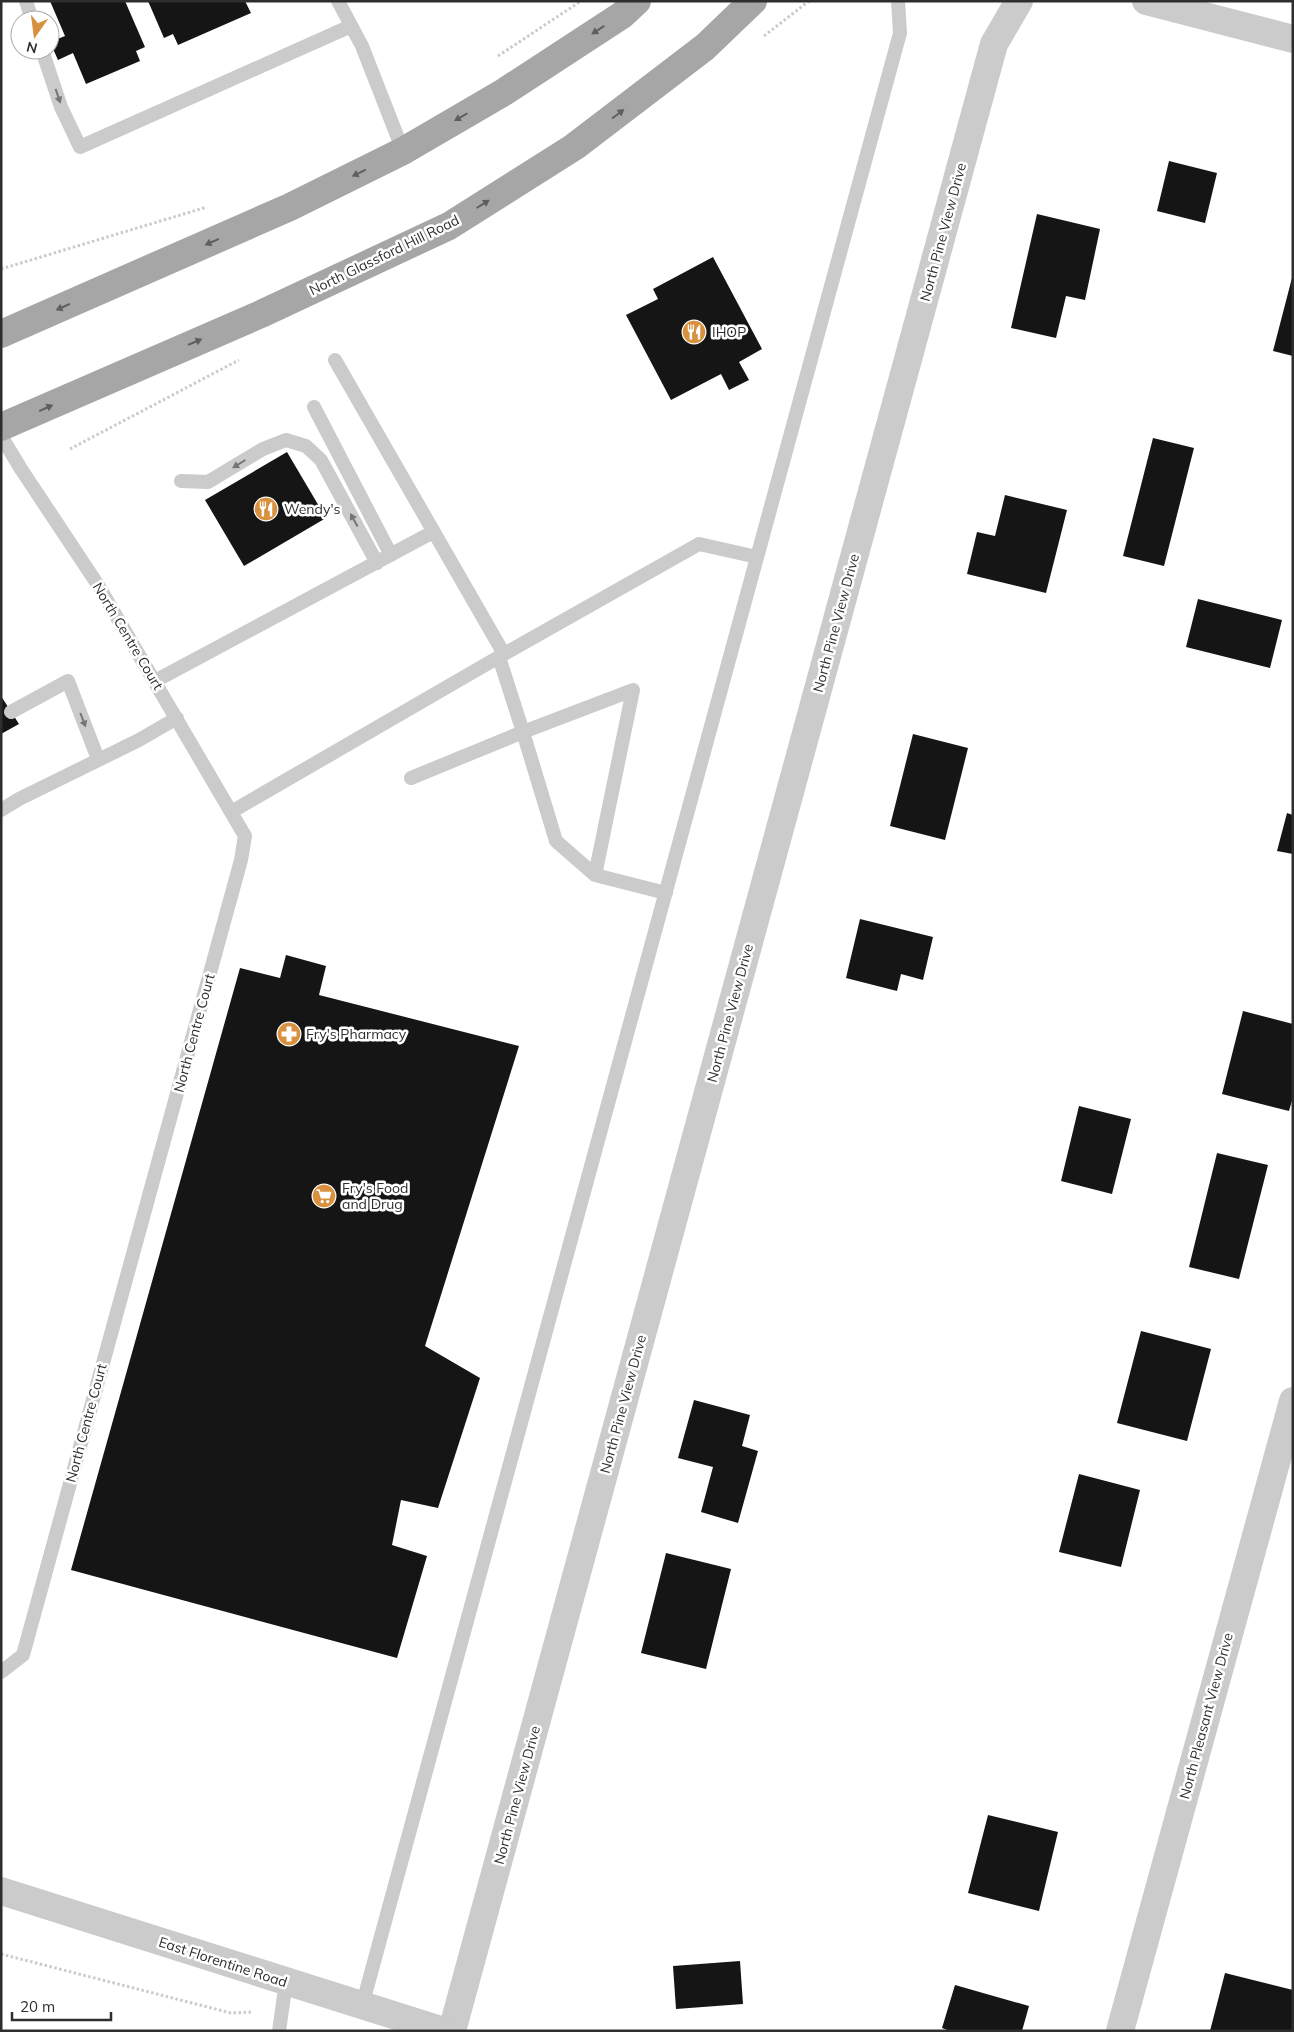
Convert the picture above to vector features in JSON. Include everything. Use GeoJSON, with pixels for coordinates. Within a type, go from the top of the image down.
{"type":"FeatureCollection","features":[{"type":"Feature","properties":{"kind":"main road"},"geometry":{"type":"LineString","coordinates":[[1,334],[290,207],[403,151],[504,92],[622,15],[637,1]]}},
{"type":"Feature","properties":{"kind":"main road","name":"North Glassford Hill Road"},"geometry":{"type":"LineString","coordinates":[[1,427],[261,314],[449,226],[574,147],[705,47],[753,1]]}},
{"type":"Feature","properties":{"kind":"street","name":"North Pine View Drive"},"geometry":{"type":"LineString","coordinates":[[452,2031],[994,44],[1019,1]]}},
{"type":"Feature","properties":{"kind":"street"},"geometry":{"type":"LineString","coordinates":[[1146,1],[1293,40]]}},
{"type":"Feature","properties":{"kind":"street","name":"North Pleasant View Drive"},"geometry":{"type":"LineString","coordinates":[[1120,2031],[1293,1401]]}},
{"type":"Feature","properties":{"kind":"street","name":"East Florentine Road"},"geometry":{"type":"LineString","coordinates":[[1,1891],[444,2031]]}},
{"type":"Feature","properties":{"kind":"lane"},"geometry":{"type":"LineString","coordinates":[[338,1],[362,46],[403,151]]}},
{"type":"Feature","properties":{"kind":"lane"},"geometry":{"type":"LineString","coordinates":[[362,2006],[900,32],[898,1]]}},
{"type":"Feature","properties":{"kind":"lane"},"geometry":{"type":"LineString","coordinates":[[45,60],[61,107],[80,147],[351,26]]}},
{"type":"Feature","properties":{"kind":"lane"},"geometry":{"type":"LineString","coordinates":[[335,360],[501,656],[556,841],[594,875],[666,892]]}},
{"type":"Feature","properties":{"kind":"lane"},"geometry":{"type":"LineString","coordinates":[[314,407],[391,555]]}},
{"type":"Feature","properties":{"kind":"lane","name":"North Centre Court"},"geometry":{"type":"LineString","coordinates":[[1,436],[98,585],[245,836],[241,860],[22,1655],[1,1672]]}},
{"type":"Feature","properties":{"kind":"lane"},"geometry":{"type":"LineString","coordinates":[[181,481],[208,482],[263,449],[286,440],[306,446],[321,460],[377,563]]}},
{"type":"Feature","properties":{"kind":"lane"},"geometry":{"type":"LineString","coordinates":[[155,681],[433,532]]}},
{"type":"Feature","properties":{"kind":"lane"},"geometry":{"type":"LineString","coordinates":[[231,812],[699,544],[758,557]]}},
{"type":"Feature","properties":{"kind":"lane"},"geometry":{"type":"LineString","coordinates":[[11,712],[68,680],[98,759]]}},
{"type":"Feature","properties":{"kind":"lane"},"geometry":{"type":"LineString","coordinates":[[411,778],[633,690],[594,875]]}},
{"type":"Feature","properties":{"kind":"lane"},"geometry":{"type":"LineString","coordinates":[[1,810],[19,799],[139,740],[177,718]]}},
{"type":"Feature","properties":{"kind":"lane"},"geometry":{"type":"LineString","coordinates":[[279,2031],[286,1982]]}},
{"type":"Feature","properties":{"kind":"path"},"geometry":{"type":"LineString","coordinates":[[493,60],[581,1]]}},
{"type":"Feature","properties":{"kind":"path"},"geometry":{"type":"LineString","coordinates":[[1,269],[210,207]]}},
{"type":"Feature","properties":{"kind":"path"},"geometry":{"type":"LineString","coordinates":[[1,1954],[231,2013],[252,2012]]}},
{"type":"Feature","properties":{"kind":"building"},"geometry":{"type":"Polygon","coordinates":[[[50,1],[125,1],[145,47],[136,51],[140,61],[86,84],[73,53],[60,59],[60,38],[65,36],[60,24],[60,10],[54,10],[50,1]]]}},
{"type":"Feature","properties":{"kind":"building"},"geometry":{"type":"Polygon","coordinates":[[[148,1],[245,1],[251,13],[178,45],[173,34],[164,38],[148,1]]]}},
{"type":"Feature","properties":{"kind":"building"},"geometry":{"type":"Polygon","coordinates":[[[1169,161],[1217,173],[1205,223],[1157,211],[1169,161]]]}},
{"type":"Feature","properties":{"kind":"building"},"geometry":{"type":"Polygon","coordinates":[[[1037,214],[1100,229],[1085,300],[1066,296],[1056,338],[1011,328],[1037,214]]]}},
{"type":"Feature","properties":{"kind":"building","name":"IHOP"},"geometry":{"type":"Polygon","coordinates":[[[713,257],[762,349],[739,362],[749,380],[729,390],[721,374],[671,400],[626,315],[658,299],[653,289],[713,257]]]}},
{"type":"Feature","properties":{"kind":"building"},"geometry":{"type":"Polygon","coordinates":[[[1293,274],[1293,356],[1273,351],[1293,274]]]}},
{"type":"Feature","properties":{"kind":"building"},"geometry":{"type":"Polygon","coordinates":[[[1153,438],[1194,448],[1164,566],[1123,556],[1153,438]]]}},
{"type":"Feature","properties":{"kind":"building","name":"Wendy's"},"geometry":{"type":"Polygon","coordinates":[[[287,452],[326,518],[244,566],[205,500],[287,452]]]}},
{"type":"Feature","properties":{"kind":"building"},"geometry":{"type":"Polygon","coordinates":[[[1005,495],[1067,510],[1046,593],[967,574],[977,532],[995,536],[1005,495]]]}},
{"type":"Feature","properties":{"kind":"building"},"geometry":{"type":"Polygon","coordinates":[[[1198,599],[1282,620],[1270,668],[1186,647],[1198,599]]]}},
{"type":"Feature","properties":{"kind":"building"},"geometry":{"type":"Polygon","coordinates":[[[1,696],[19,724],[1,734],[1,696]]]}},
{"type":"Feature","properties":{"kind":"building"},"geometry":{"type":"Polygon","coordinates":[[[913,734],[968,748],[945,840],[890,826],[913,734]]]}},
{"type":"Feature","properties":{"kind":"building"},"geometry":{"type":"Polygon","coordinates":[[[1287,813],[1293,815],[1293,854],[1277,851],[1287,813]]]}},
{"type":"Feature","properties":{"kind":"building"},"geometry":{"type":"Polygon","coordinates":[[[860,919],[933,937],[923,980],[901,974],[897,991],[846,978],[860,919]]]}},
{"type":"Feature","properties":{"kind":"building","name":"Fry's Food and Drug"},"geometry":{"type":"Polygon","coordinates":[[[286,955],[326,966],[319,995],[519,1046],[425,1346],[480,1378],[438,1508],[401,1500],[392,1545],[427,1556],[397,1658],[71,1570],[240,968],[280,978],[286,955]]]}},
{"type":"Feature","properties":{"kind":"building"},"geometry":{"type":"Polygon","coordinates":[[[1243,1011],[1293,1024],[1293,1097],[1289,1111],[1222,1094],[1243,1011]]]}},
{"type":"Feature","properties":{"kind":"building"},"geometry":{"type":"Polygon","coordinates":[[[1079,1106],[1131,1119],[1112,1194],[1061,1181],[1079,1106]]]}},
{"type":"Feature","properties":{"kind":"building"},"geometry":{"type":"Polygon","coordinates":[[[1217,1153],[1268,1165],[1239,1279],[1189,1267],[1217,1153]]]}},
{"type":"Feature","properties":{"kind":"building"},"geometry":{"type":"Polygon","coordinates":[[[1141,1331],[1211,1349],[1187,1441],[1117,1423],[1141,1331]]]}},
{"type":"Feature","properties":{"kind":"building"},"geometry":{"type":"Polygon","coordinates":[[[694,1400],[750,1415],[742,1446],[758,1451],[738,1523],[701,1512],[713,1467],[678,1458],[694,1400]]]}},
{"type":"Feature","properties":{"kind":"building"},"geometry":{"type":"Polygon","coordinates":[[[1079,1474],[1140,1490],[1121,1567],[1059,1552],[1079,1474]]]}},
{"type":"Feature","properties":{"kind":"building"},"geometry":{"type":"Polygon","coordinates":[[[666,1553],[731,1569],[706,1669],[641,1653],[666,1553]]]}},
{"type":"Feature","properties":{"kind":"building"},"geometry":{"type":"Polygon","coordinates":[[[988,1815],[1058,1832],[1039,1911],[968,1893],[988,1815]]]}},
{"type":"Feature","properties":{"kind":"building"},"geometry":{"type":"Polygon","coordinates":[[[740,1961],[743,2004],[676,2009],[673,1966],[740,1961]]]}},
{"type":"Feature","properties":{"kind":"building"},"geometry":{"type":"Polygon","coordinates":[[[1225,1973],[1293,1990],[1293,2031],[1210,2031],[1225,1973]]]}},
{"type":"Feature","properties":{"kind":"building"},"geometry":{"type":"Polygon","coordinates":[[[955,1985],[1029,2006],[1022,2031],[950,2031],[942,2028],[955,1985]]]}},
{"type":"Feature","properties":{"kind":"place","name":"IHOP"},"geometry":{"type":"Point","coordinates":[694,332]}},
{"type":"Feature","properties":{"kind":"place","name":"Wendy's"},"geometry":{"type":"Point","coordinates":[266,509]}},
{"type":"Feature","properties":{"kind":"place","name":"Fry's Pharmacy"},"geometry":{"type":"Point","coordinates":[289,1034]}},
{"type":"Feature","properties":{"kind":"place","name":"Fry's Food and Drug"},"geometry":{"type":"Point","coordinates":[324,1196]}}]}
